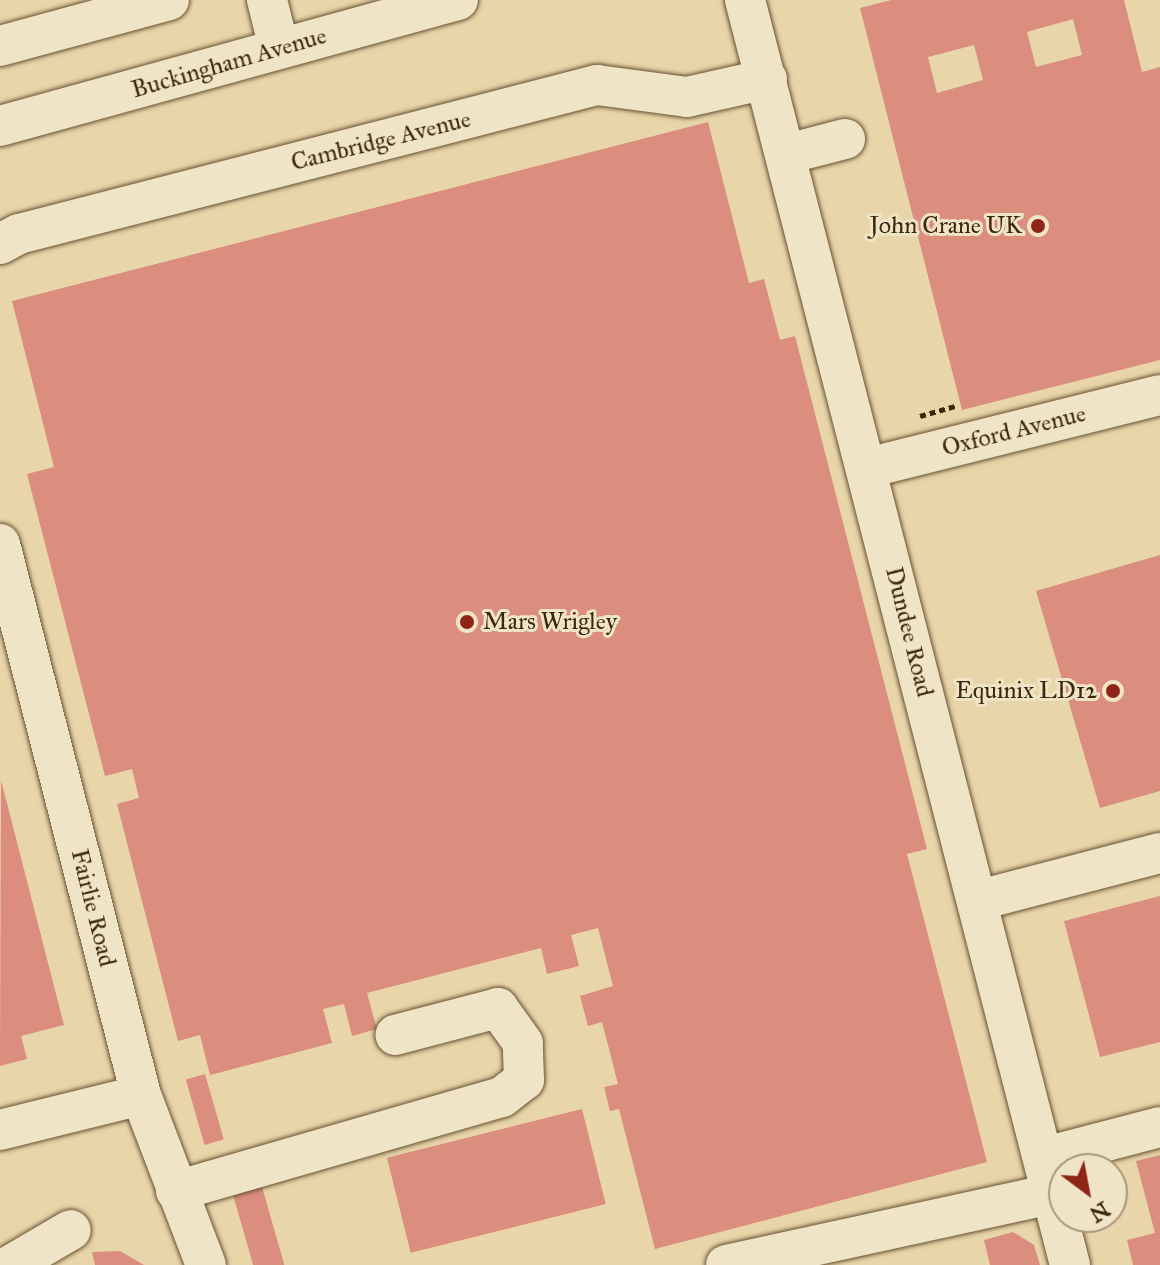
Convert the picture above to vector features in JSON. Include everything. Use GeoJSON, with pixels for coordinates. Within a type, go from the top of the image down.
{"type":"FeatureCollection","features":[{"type":"Feature","properties":{"kind":"street"},"geometry":{"type":"LineString","coordinates":[[0,46],[169,0]]}},
{"type":"Feature","properties":{"kind":"street"},"geometry":{"type":"LineString","coordinates":[[267,0],[279,48]]}},
{"type":"Feature","properties":{"kind":"street","name":"Buckingham Avenue"},"geometry":{"type":"LineString","coordinates":[[0,126],[458,0]]}},
{"type":"Feature","properties":{"kind":"street","name":"Dundee Road"},"geometry":{"type":"LineString","coordinates":[[745,0],[1048,1175]]}},
{"type":"Feature","properties":{"kind":"street","name":"Cambridge Avenue"},"geometry":{"type":"LineString","coordinates":[[0,244],[597,85],[687,97],[767,79]]}},
{"type":"Feature","properties":{"kind":"street"},"geometry":{"type":"LineString","coordinates":[[787,154],[845,139]]}},
{"type":"Feature","properties":{"kind":"street","name":"Oxford Avenue"},"geometry":{"type":"LineString","coordinates":[[867,468],[1160,395]]}},
{"type":"Feature","properties":{"kind":"street","name":"Fairlie Road"},"geometry":{"type":"LineString","coordinates":[[0,547],[141,1095],[206,1265]]}},
{"type":"Feature","properties":{"kind":"street"},"geometry":{"type":"LineString","coordinates":[[979,900],[1160,853]]}},
{"type":"Feature","properties":{"kind":"street"},"geometry":{"type":"LineString","coordinates":[[176,1191],[502,1097],[524,1080],[523,1043],[498,1008],[395,1035]]}},
{"type":"Feature","properties":{"kind":"street"},"geometry":{"type":"LineString","coordinates":[[0,1130],[141,1095]]}},
{"type":"Feature","properties":{"kind":"street"},"geometry":{"type":"LineString","coordinates":[[1099,1153],[1160,1127]]}},
{"type":"Feature","properties":{"kind":"street"},"geometry":{"type":"LineString","coordinates":[[726,1265],[1048,1175]]}},
{"type":"Feature","properties":{"kind":"street"},"geometry":{"type":"LineString","coordinates":[[11,1265],[71,1230]]}},
{"type":"Feature","properties":{"kind":"street","name":"Dundee Road"},"geometry":{"type":"LineString","coordinates":[[1062,1233],[1070,1265]]}},
{"type":"Feature","properties":{"kind":"path"},"geometry":{"type":"LineString","coordinates":[[920,416],[956,406]]}},
{"type":"Feature","properties":{"kind":"building","name":"John Crane UK"},"geometry":{"type":"Polygon","coordinates":[[[891,0],[1124,0],[1142,72],[1160,67],[1160,360],[962,410],[860,8],[891,0]],[[1073,19],[1027,32],[1036,67],[1082,55],[1073,19]],[[974,45],[928,57],[937,93],[983,80],[974,45]]]}},
{"type":"Feature","properties":{"kind":"building","name":"Mars Wrigley"},"geometry":{"type":"Polygon","coordinates":[[[708,122],[749,283],[764,279],[780,340],[795,336],[927,849],[907,854],[987,1162],[655,1249],[619,1109],[610,1111],[604,1087],[618,1084],[602,1022],[588,1026],[580,996],[613,986],[598,928],[571,935],[579,966],[547,974],[541,948],[367,993],[377,1029],[352,1036],[344,1004],[323,1009],[332,1043],[210,1075],[200,1035],[178,1041],[117,804],[139,798],[132,769],[105,776],[27,474],[54,467],[12,301],[708,122]]]}},
{"type":"Feature","properties":{"kind":"building","name":"Equinix LD12"},"geometry":{"type":"Polygon","coordinates":[[[1160,555],[1160,791],[1100,808],[1036,591],[1160,555]]]}},
{"type":"Feature","properties":{"kind":"building"},"geometry":{"type":"Polygon","coordinates":[[[1,780],[64,1025],[21,1036],[27,1059],[0,1066],[1,780]]]}},
{"type":"Feature","properties":{"kind":"building"},"geometry":{"type":"Polygon","coordinates":[[[1160,896],[1160,1042],[1100,1057],[1064,921],[1160,896]]]}},
{"type":"Feature","properties":{"kind":"building"},"geometry":{"type":"Polygon","coordinates":[[[205,1074],[224,1139],[205,1145],[186,1080],[205,1074]]]}},
{"type":"Feature","properties":{"kind":"building"},"geometry":{"type":"Polygon","coordinates":[[[582,1109],[606,1204],[411,1253],[387,1158],[582,1109]]]}},
{"type":"Feature","properties":{"kind":"building"},"geometry":{"type":"Polygon","coordinates":[[[1160,1155],[1160,1265],[1133,1265],[1127,1240],[1155,1233],[1136,1161],[1160,1155]]]}},
{"type":"Feature","properties":{"kind":"building"},"geometry":{"type":"Polygon","coordinates":[[[262,1187],[284,1265],[253,1265],[233,1195],[262,1187]]]}},
{"type":"Feature","properties":{"kind":"building"},"geometry":{"type":"Polygon","coordinates":[[[1013,1232],[1034,1245],[1040,1265],[990,1265],[984,1240],[1013,1232]]]}},
{"type":"Feature","properties":{"kind":"building"},"geometry":{"type":"Polygon","coordinates":[[[120,1251],[144,1265],[95,1265],[92,1252],[120,1251]]]}},
{"type":"Feature","properties":{"kind":"place","name":"John Crane UK"},"geometry":{"type":"Point","coordinates":[1038,226]}},
{"type":"Feature","properties":{"kind":"place","name":"Mars Wrigley"},"geometry":{"type":"Point","coordinates":[467,622]}},
{"type":"Feature","properties":{"kind":"place","name":"Equinix LD12"},"geometry":{"type":"Point","coordinates":[1113,691]}}]}
